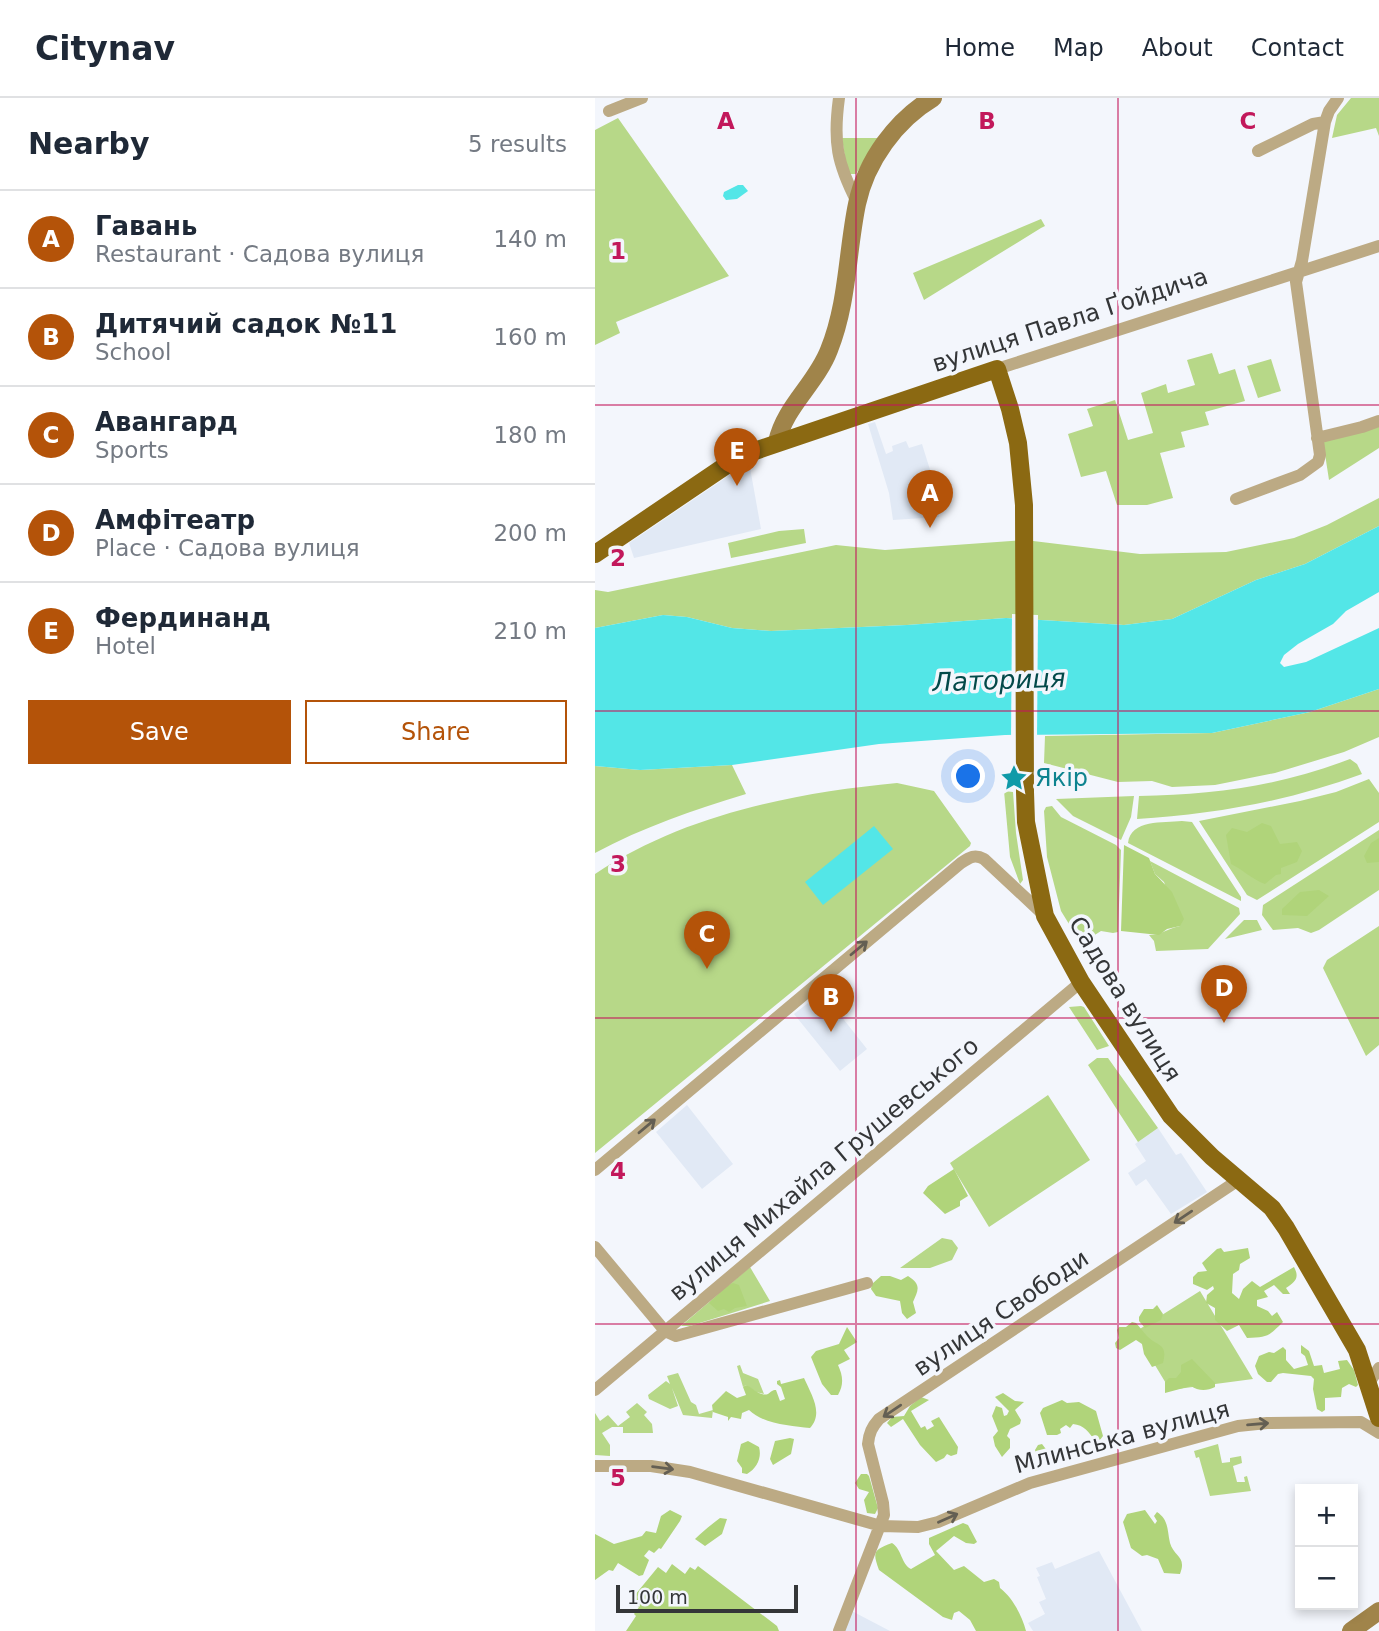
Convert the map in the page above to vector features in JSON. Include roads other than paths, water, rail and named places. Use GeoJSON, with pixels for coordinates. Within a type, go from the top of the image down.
{"type":"FeatureCollection","features":[{"type":"Feature","properties":{"kind":"main road","name":"вулиця Павла Ґойдича"},"geometry":{"type":"LineString","coordinates":[[597,551],[740,456],[997,369]]}},
{"type":"Feature","properties":{"kind":"main road","name":"Садова вулиця"},"geometry":{"type":"LineString","coordinates":[[997,369],[1018,443],[1024,505],[1026,822],[1045,916],[1081,982],[1171,1116],[1212,1157],[1272,1208],[1286,1228],[1374,1376],[1379,1418]]}},
{"type":"Feature","properties":{"kind":"street"},"geometry":{"type":"LineString","coordinates":[[609,111],[642,98]]}},
{"type":"Feature","properties":{"kind":"street"},"geometry":{"type":"LineString","coordinates":[[839,98],[836,143],[838,159],[857,202]]}},
{"type":"Feature","properties":{"kind":"street"},"geometry":{"type":"LineString","coordinates":[[777,442],[783,421],[818,373],[829,351],[845,291],[857,202],[870,169],[896,127],[933,98]]}},
{"type":"Feature","properties":{"kind":"street"},"geometry":{"type":"LineString","coordinates":[[1236,499],[1312,468],[1320,455],[1296,282],[1300,272],[1325,122],[1338,98]]}},
{"type":"Feature","properties":{"kind":"street"},"geometry":{"type":"LineString","coordinates":[[1258,151],[1313,124],[1325,122]]}},
{"type":"Feature","properties":{"kind":"street","name":"вулиця Павла Ґойдича"},"geometry":{"type":"LineString","coordinates":[[997,369],[1379,246]]}},
{"type":"Feature","properties":{"kind":"street"},"geometry":{"type":"LineString","coordinates":[[1317,438],[1379,421]]}},
{"type":"Feature","properties":{"kind":"street"},"geometry":{"type":"LineString","coordinates":[[595,1170],[970,857],[984,859],[1045,916]]}},
{"type":"Feature","properties":{"kind":"street","name":"вулиця Михайла Грушевського"},"geometry":{"type":"LineString","coordinates":[[595,1390],[1081,982]]}},
{"type":"Feature","properties":{"kind":"street","name":"вулиця Свободи"},"geometry":{"type":"LineString","coordinates":[[881,1526],[883,1503],[869,1444],[869,1435],[879,1419],[1240,1179]]}},
{"type":"Feature","properties":{"kind":"street"},"geometry":{"type":"LineString","coordinates":[[595,1247],[665,1331],[682,1336],[867,1283]]}},
{"type":"Feature","properties":{"kind":"street","name":"Млинська вулиця"},"geometry":{"type":"LineString","coordinates":[[595,1466],[651,1466],[690,1472],[881,1526],[918,1527],[938,1522],[1030,1483],[1238,1426],[1361,1422],[1379,1433]]}},
{"type":"Feature","properties":{"kind":"street"},"geometry":{"type":"LineString","coordinates":[[839,1631],[881,1526]]}},
{"type":"Feature","properties":{"kind":"street"},"geometry":{"type":"LineString","coordinates":[[1351,1631],[1379,1611]]}},
{"type":"Feature","properties":{"kind":"water"},"geometry":{"type":"Polygon","coordinates":[[[743,185],[748,191],[737,199],[726,200],[724,192],[743,185]]]}},
{"type":"Feature","properties":{"kind":"water","name":"Латориця"},"geometry":{"type":"Polygon","coordinates":[[[1379,526],[1379,592],[1298,644],[1284,655],[1280,663],[1284,667],[1306,662],[1379,628],[1379,689],[1310,712],[1212,733],[1005,735],[879,744],[732,765],[640,770],[595,766],[595,628],[663,615],[687,617],[732,628],[771,631],[1006,618],[1124,625],[1172,619],[1256,580],[1305,564],[1379,526]]]}},
{"type":"Feature","properties":{"kind":"water"},"geometry":{"type":"Polygon","coordinates":[[[874,826],[893,849],[823,905],[805,882],[874,826]]]}},
{"type":"Feature","properties":{"kind":"place","name":"Фердинанд"},"geometry":{"type":"Point","coordinates":[737,486]}},
{"type":"Feature","properties":{"kind":"place","name":"Гавань"},"geometry":{"type":"Point","coordinates":[930,528]}},
{"type":"Feature","properties":{"kind":"place","name":"Якір"},"geometry":{"type":"Point","coordinates":[1014,778]}},
{"type":"Feature","properties":{"kind":"place","name":"Авангард"},"geometry":{"type":"Point","coordinates":[707,969]}},
{"type":"Feature","properties":{"kind":"place","name":"Амфітеатр"},"geometry":{"type":"Point","coordinates":[1224,1023]}},
{"type":"Feature","properties":{"kind":"place","name":"Дитячий садок №11"},"geometry":{"type":"Point","coordinates":[831,1032]}}]}
